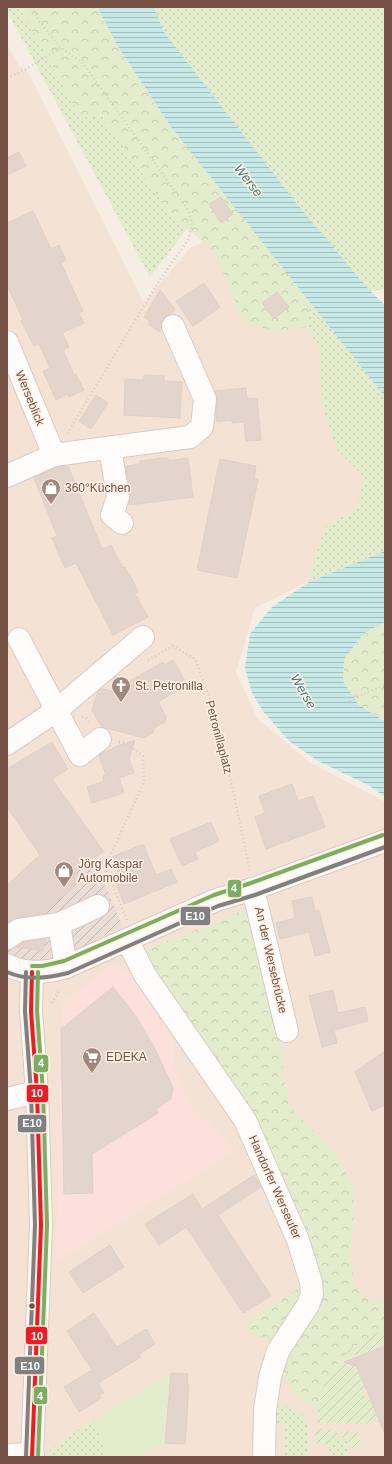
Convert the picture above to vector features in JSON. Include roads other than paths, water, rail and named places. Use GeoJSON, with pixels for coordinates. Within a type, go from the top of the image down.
{"type":"FeatureCollection","features":[{"type":"Feature","properties":{"kind":"street"},"geometry":{"type":"LineString","coordinates":[[7,476],[54,455],[190,437],[202,427],[205,399],[173,326]]}},
{"type":"Feature","properties":{"kind":"street","name":"Werseblick"},"geometry":{"type":"LineString","coordinates":[[7,342],[54,455]]}},
{"type":"Feature","properties":{"kind":"street"},"geometry":{"type":"LineString","coordinates":[[110,448],[118,496],[112,515],[122,523]]}},
{"type":"Feature","properties":{"kind":"street"},"geometry":{"type":"LineString","coordinates":[[7,744],[57,710],[143,637]]}},
{"type":"Feature","properties":{"kind":"street"},"geometry":{"type":"LineString","coordinates":[[19,639],[80,755],[100,739]]}},
{"type":"Feature","properties":{"kind":"street"},"geometry":{"type":"LineString","coordinates":[[7,965],[32,972],[43,972],[66,967],[128,932],[216,900],[252,883],[385,841]]}},
{"type":"Feature","properties":{"kind":"street","name":"An der Wersebrücke"},"geometry":{"type":"LineString","coordinates":[[252,883],[287,1031]]}},
{"type":"Feature","properties":{"kind":"street"},"geometry":{"type":"LineString","coordinates":[[7,938],[19,930],[59,924],[98,906]]}},
{"type":"Feature","properties":{"kind":"street"},"geometry":{"type":"LineString","coordinates":[[59,924],[66,967]]}},
{"type":"Feature","properties":{"kind":"street","name":"Handorfer Werseufer"},"geometry":{"type":"LineString","coordinates":[[128,932],[145,975],[246,1120],[298,1240],[311,1282],[312,1294],[308,1305],[278,1351],[270,1377],[265,1410],[264,1457]]}},
{"type":"Feature","properties":{"kind":"street"},"geometry":{"type":"LineString","coordinates":[[7,1455],[32,1455],[41,1225],[37,1092],[31,1011],[32,972]]}},
{"type":"Feature","properties":{"kind":"street"},"geometry":{"type":"LineString","coordinates":[[7,1099],[37,1092]]}},
{"type":"Feature","properties":{"kind":"water","name":"Werse"},"geometry":{"type":"Polygon","coordinates":[[[97,7],[154,7],[164,32],[298,205],[370,291],[385,305],[385,397],[171,127],[117,45],[97,7]]]}},
{"type":"Feature","properties":{"kind":"water","name":"Werse"},"geometry":{"type":"Polygon","coordinates":[[[385,551],[385,622],[364,633],[344,659],[343,681],[358,704],[385,722],[385,797],[368,785],[318,761],[289,741],[263,711],[252,693],[245,668],[250,634],[272,607],[309,582],[385,551]]]}},
{"type":"Feature","properties":{"kind":"place","name":"360°Küchen"},"geometry":{"type":"Point","coordinates":[51,505]}},
{"type":"Feature","properties":{"kind":"place","name":"St. Petronilla"},"geometry":{"type":"Point","coordinates":[121,703]}},
{"type":"Feature","properties":{"kind":"place","name":"Jörg Kaspar Automobile"},"geometry":{"type":"Point","coordinates":[64,888]}},
{"type":"Feature","properties":{"kind":"place","name":"EDEKA"},"geometry":{"type":"Point","coordinates":[92,1074]}}]}
